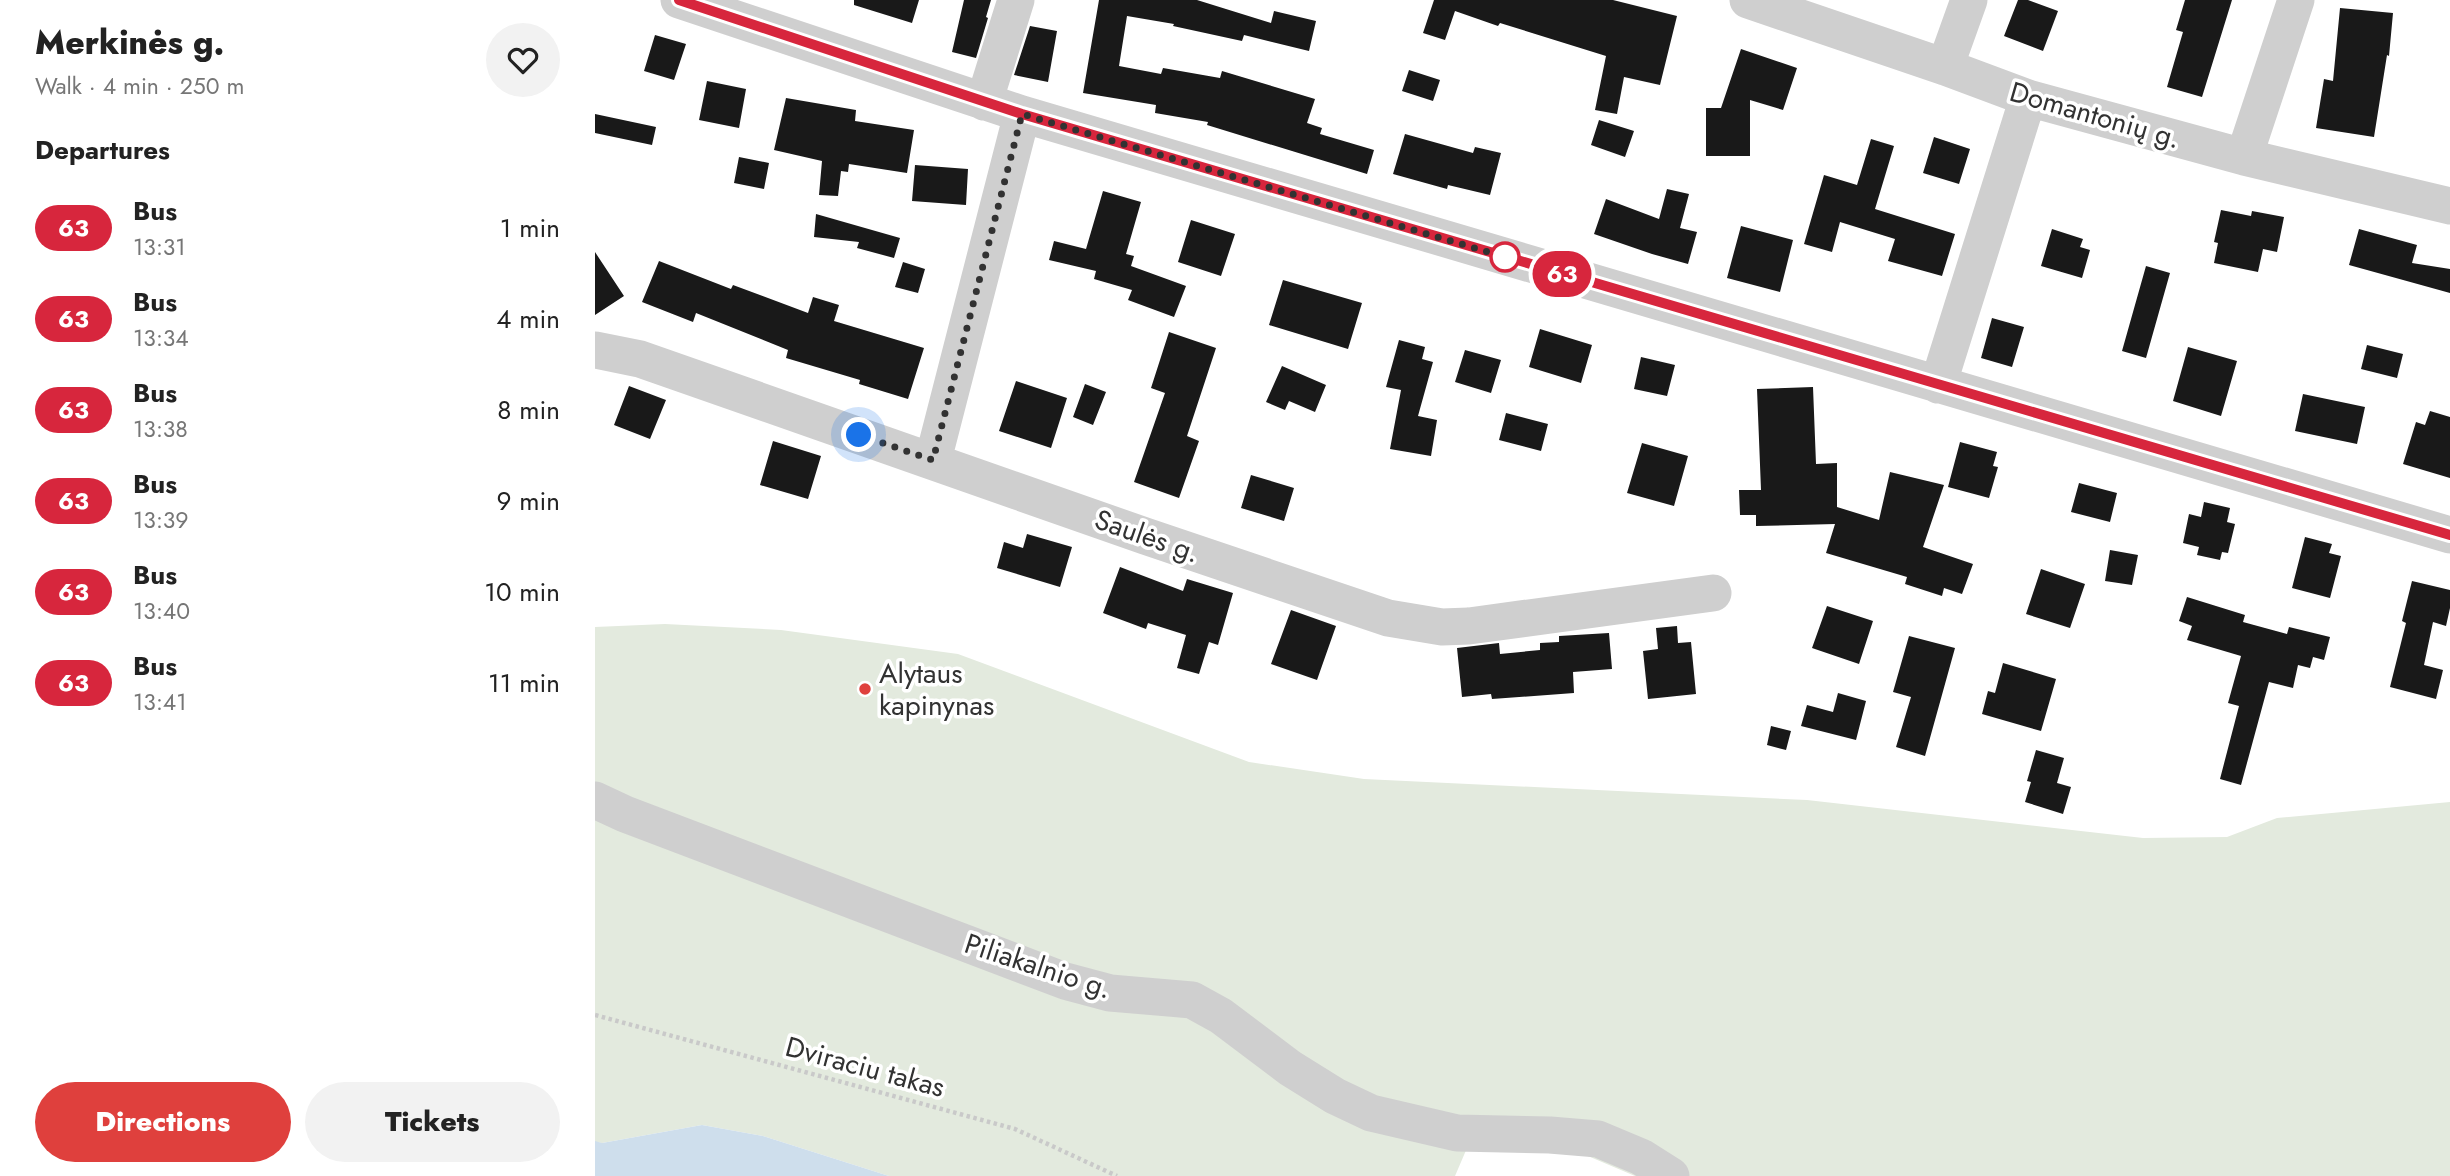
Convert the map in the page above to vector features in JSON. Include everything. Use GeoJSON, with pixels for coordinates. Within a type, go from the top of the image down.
{"type":"FeatureCollection","features":[{"type":"Feature","properties":{"kind":"street"},"geometry":{"type":"LineString","coordinates":[[679,0],[1022,114],[2450,535]]}},
{"type":"Feature","properties":{"kind":"street"},"geometry":{"type":"LineString","coordinates":[[984,102],[1016,0]]}},
{"type":"Feature","properties":{"kind":"street","name":"Domantonių g."},"geometry":{"type":"LineString","coordinates":[[1748,0],[2028,98],[2244,158],[2450,206]]}},
{"type":"Feature","properties":{"kind":"street"},"geometry":{"type":"LineString","coordinates":[[1945,67],[1969,0]]}},
{"type":"Feature","properties":{"kind":"street"},"geometry":{"type":"LineString","coordinates":[[2244,158],[2296,0]]}},
{"type":"Feature","properties":{"kind":"street"},"geometry":{"type":"LineString","coordinates":[[1938,385],[2028,98]]}},
{"type":"Feature","properties":{"kind":"street"},"geometry":{"type":"LineString","coordinates":[[933,460],[1022,114]]}},
{"type":"Feature","properties":{"kind":"street","name":"Saulės g."},"geometry":{"type":"LineString","coordinates":[[595,350],[641,359],[1158,541],[1388,618],[1442,627],[1469,626],[1713,593]]}},
{"type":"Feature","properties":{"kind":"street","name":"Piliakalnio g."},"geometry":{"type":"LineString","coordinates":[[595,800],[625,814],[1065,981],[1110,993],[1192,1000],[1221,1016],[1290,1068],[1335,1096],[1371,1113],[1457,1133],[1598,1139],[1641,1157],[1671,1176]]}},
{"type":"Feature","properties":{"kind":"path","name":"Dviraciu takas"},"geometry":{"type":"LineString","coordinates":[[595,1015],[1015,1129],[1117,1176]]}},
{"type":"Feature","properties":{"kind":"shaded area"},"geometry":{"type":"Polygon","coordinates":[[[665,624],[781,630],[958,654],[1249,762],[1364,779],[1807,800],[2143,838],[2227,837],[2277,818],[2450,802],[2450,1176],[1635,1176],[1569,1148],[1467,1148],[1455,1176],[889,1176],[763,1136],[702,1125],[595,1142],[595,627],[665,624]]]}},
{"type":"Feature","properties":{"kind":"water"},"geometry":{"type":"Polygon","coordinates":[[[702,1125],[763,1136],[889,1176],[595,1176],[595,1141],[602,1143],[702,1125]]]}},
{"type":"Feature","properties":{"kind":"building"},"geometry":{"type":"Polygon","coordinates":[[[854,0],[919,0],[912,23],[854,5],[854,0]]]}},
{"type":"Feature","properties":{"kind":"building"},"geometry":{"type":"Polygon","coordinates":[[[964,0],[991,0],[976,58],[952,52],[964,0]]]}},
{"type":"Feature","properties":{"kind":"building"},"geometry":{"type":"Polygon","coordinates":[[[1099,0],[1197,0],[1271,23],[1274,11],[1316,21],[1309,51],[1244,35],[1242,41],[1173,26],[1174,24],[1127,16],[1119,66],[1161,74],[1163,68],[1220,78],[1222,71],[1315,99],[1307,123],[1322,128],[1320,134],[1374,150],[1367,174],[1207,125],[1208,122],[1155,113],[1156,105],[1083,93],[1099,0]]]}},
{"type":"Feature","properties":{"kind":"building"},"geometry":{"type":"Polygon","coordinates":[[[1434,0],[1613,0],[1677,16],[1660,85],[1624,77],[1617,114],[1595,110],[1606,56],[1455,11],[1445,40],[1423,33],[1434,0]]]}},
{"type":"Feature","properties":{"kind":"building"},"geometry":{"type":"Polygon","coordinates":[[[2018,0],[2028,0],[2058,11],[2043,51],[2004,36],[2018,0]]]}},
{"type":"Feature","properties":{"kind":"building"},"geometry":{"type":"Polygon","coordinates":[[[2185,0],[2232,0],[2202,97],[2167,87],[2183,32],[2176,30],[2185,0]]]}},
{"type":"Feature","properties":{"kind":"building"},"geometry":{"type":"Polygon","coordinates":[[[2340,8],[2393,13],[2389,56],[2387,55],[2374,137],[2316,128],[2324,79],[2333,81],[2340,8]]]}},
{"type":"Feature","properties":{"kind":"building"},"geometry":{"type":"Polygon","coordinates":[[[1030,26],[1057,31],[1048,82],[1014,75],[1030,26]]]}},
{"type":"Feature","properties":{"kind":"building"},"geometry":{"type":"Polygon","coordinates":[[[655,35],[686,44],[674,80],[644,71],[655,35]]]}},
{"type":"Feature","properties":{"kind":"building"},"geometry":{"type":"Polygon","coordinates":[[[1741,49],[1797,68],[1783,110],[1750,100],[1750,156],[1706,156],[1706,108],[1721,108],[1741,49]]]}},
{"type":"Feature","properties":{"kind":"building"},"geometry":{"type":"Polygon","coordinates":[[[1409,70],[1440,80],[1433,101],[1402,91],[1409,70]]]}},
{"type":"Feature","properties":{"kind":"building"},"geometry":{"type":"Polygon","coordinates":[[[707,81],[746,89],[739,128],[699,120],[707,81]]]}},
{"type":"Feature","properties":{"kind":"building"},"geometry":{"type":"Polygon","coordinates":[[[786,98],[856,110],[855,121],[914,130],[907,173],[849,164],[848,172],[841,171],[838,196],[819,195],[822,161],[774,150],[786,98]]]}},
{"type":"Feature","properties":{"kind":"building"},"geometry":{"type":"Polygon","coordinates":[[[595,114],[656,127],[652,145],[595,133],[595,114]]]}},
{"type":"Feature","properties":{"kind":"building"},"geometry":{"type":"Polygon","coordinates":[[[1599,120],[1634,131],[1625,157],[1591,145],[1599,120]]]}},
{"type":"Feature","properties":{"kind":"building"},"geometry":{"type":"Polygon","coordinates":[[[1405,134],[1473,153],[1475,147],[1501,153],[1490,195],[1448,185],[1447,189],[1393,174],[1405,134]]]}},
{"type":"Feature","properties":{"kind":"building"},"geometry":{"type":"Polygon","coordinates":[[[1934,137],[1970,149],[1959,184],[1923,173],[1934,137]]]}},
{"type":"Feature","properties":{"kind":"building"},"geometry":{"type":"Polygon","coordinates":[[[1871,139],[1894,146],[1875,209],[1955,234],[1942,276],[1888,261],[1895,239],[1840,222],[1832,252],[1804,244],[1824,175],[1857,185],[1871,139]]]}},
{"type":"Feature","properties":{"kind":"building"},"geometry":{"type":"Polygon","coordinates":[[[739,157],[769,163],[764,189],[734,183],[739,157]]]}},
{"type":"Feature","properties":{"kind":"building"},"geometry":{"type":"Polygon","coordinates":[[[915,165],[968,169],[966,205],[912,201],[915,165]]]}},
{"type":"Feature","properties":{"kind":"building"},"geometry":{"type":"Polygon","coordinates":[[[1667,189],[1689,194],[1680,228],[1697,232],[1688,264],[1594,234],[1606,199],[1659,219],[1667,189]]]}},
{"type":"Feature","properties":{"kind":"building"},"geometry":{"type":"Polygon","coordinates":[[[1103,191],[1141,202],[1126,254],[1134,256],[1131,266],[1186,286],[1174,317],[1128,300],[1132,290],[1094,279],[1096,271],[1049,260],[1054,241],[1086,249],[1103,191]]]}},
{"type":"Feature","properties":{"kind":"building"},"geometry":{"type":"Polygon","coordinates":[[[2221,210],[2251,216],[2252,211],[2284,217],[2277,252],[2263,249],[2258,272],[2214,263],[2218,243],[2214,242],[2221,210]]]}},
{"type":"Feature","properties":{"kind":"building"},"geometry":{"type":"Polygon","coordinates":[[[816,214],[900,238],[894,258],[857,248],[859,242],[814,237],[816,214]]]}},
{"type":"Feature","properties":{"kind":"building"},"geometry":{"type":"Polygon","coordinates":[[[1191,220],[1235,234],[1221,276],[1178,262],[1191,220]]]}},
{"type":"Feature","properties":{"kind":"building"},"geometry":{"type":"Polygon","coordinates":[[[1741,226],[1793,240],[1780,292],[1727,278],[1741,226]]]}},
{"type":"Feature","properties":{"kind":"building"},"geometry":{"type":"Polygon","coordinates":[[[2052,229],[2083,239],[2080,247],[2090,250],[2082,278],[2041,266],[2052,229]]]}},
{"type":"Feature","properties":{"kind":"building"},"geometry":{"type":"Polygon","coordinates":[[[2359,229],[2417,245],[2412,263],[2450,269],[2450,293],[2349,265],[2359,229]]]}},
{"type":"Feature","properties":{"kind":"building"},"geometry":{"type":"Polygon","coordinates":[[[595,252],[624,296],[595,315],[595,252]]]}},
{"type":"Feature","properties":{"kind":"building"},"geometry":{"type":"Polygon","coordinates":[[[659,261],[731,289],[733,285],[808,313],[813,297],[839,305],[834,321],[924,348],[908,399],[859,384],[860,380],[786,358],[788,350],[696,313],[693,322],[642,302],[659,261]]]}},
{"type":"Feature","properties":{"kind":"building"},"geometry":{"type":"Polygon","coordinates":[[[903,262],[925,269],[918,293],[895,287],[903,262]]]}},
{"type":"Feature","properties":{"kind":"building"},"geometry":{"type":"Polygon","coordinates":[[[2146,266],[2170,273],[2146,358],[2122,351],[2146,266]]]}},
{"type":"Feature","properties":{"kind":"building"},"geometry":{"type":"Polygon","coordinates":[[[1283,280],[1362,303],[1348,349],[1269,325],[1283,280]]]}},
{"type":"Feature","properties":{"kind":"building"},"geometry":{"type":"Polygon","coordinates":[[[1992,318],[2024,327],[2012,367],[1981,358],[1992,318]]]}},
{"type":"Feature","properties":{"kind":"building"},"geometry":{"type":"Polygon","coordinates":[[[1540,329],[1592,345],[1581,383],[1529,367],[1540,329]]]}},
{"type":"Feature","properties":{"kind":"building"},"geometry":{"type":"Polygon","coordinates":[[[1169,332],[1216,348],[1187,436],[1199,441],[1179,498],[1134,482],[1165,393],[1151,388],[1169,332]]]}},
{"type":"Feature","properties":{"kind":"building"},"geometry":{"type":"Polygon","coordinates":[[[1399,340],[1425,347],[1422,359],[1433,362],[1418,416],[1437,420],[1431,456],[1390,449],[1401,390],[1386,387],[1399,340]]]}},
{"type":"Feature","properties":{"kind":"building"},"geometry":{"type":"Polygon","coordinates":[[[2367,345],[2403,354],[2397,378],[2361,369],[2367,345]]]}},
{"type":"Feature","properties":{"kind":"building"},"geometry":{"type":"Polygon","coordinates":[[[2188,347],[2237,361],[2221,416],[2173,401],[2188,347]]]}},
{"type":"Feature","properties":{"kind":"building"},"geometry":{"type":"Polygon","coordinates":[[[1465,350],[1501,360],[1491,393],[1455,382],[1465,350]]]}},
{"type":"Feature","properties":{"kind":"building"},"geometry":{"type":"Polygon","coordinates":[[[1641,357],[1675,365],[1667,396],[1634,389],[1641,357]]]}},
{"type":"Feature","properties":{"kind":"building"},"geometry":{"type":"Polygon","coordinates":[[[1282,366],[1326,385],[1315,412],[1289,401],[1285,410],[1266,402],[1282,366]]]}},
{"type":"Feature","properties":{"kind":"building"},"geometry":{"type":"Polygon","coordinates":[[[1016,381],[1067,398],[1051,448],[999,431],[1016,381]]]}},
{"type":"Feature","properties":{"kind":"building"},"geometry":{"type":"Polygon","coordinates":[[[1085,384],[1106,392],[1093,425],[1073,417],[1085,384]]]}},
{"type":"Feature","properties":{"kind":"building"},"geometry":{"type":"Polygon","coordinates":[[[629,386],[666,400],[650,439],[614,425],[629,386]]]}},
{"type":"Feature","properties":{"kind":"building"},"geometry":{"type":"Polygon","coordinates":[[[1813,387],[1816,464],[1837,463],[1837,507],[1879,520],[1890,472],[1944,485],[1923,547],[1973,564],[1962,594],[1944,588],[1942,596],[1905,584],[1907,577],[1826,553],[1835,524],[1756,526],[1756,515],[1740,515],[1739,490],[1761,490],[1757,389],[1813,387]]]}},
{"type":"Feature","properties":{"kind":"building"},"geometry":{"type":"Polygon","coordinates":[[[2303,394],[2365,407],[2357,444],[2295,431],[2303,394]]]}},
{"type":"Feature","properties":{"kind":"building"},"geometry":{"type":"Polygon","coordinates":[[[2430,411],[2450,417],[2450,478],[2403,464],[2416,422],[2425,425],[2430,411]]]}},
{"type":"Feature","properties":{"kind":"building"},"geometry":{"type":"Polygon","coordinates":[[[1506,413],[1548,424],[1541,451],[1499,440],[1506,413]]]}},
{"type":"Feature","properties":{"kind":"building"},"geometry":{"type":"Polygon","coordinates":[[[773,441],[821,456],[808,499],[760,485],[773,441]]]}},
{"type":"Feature","properties":{"kind":"building"},"geometry":{"type":"Polygon","coordinates":[[[1960,442],[1997,452],[1993,466],[1998,467],[1989,498],[1948,487],[1960,442]]]}},
{"type":"Feature","properties":{"kind":"building"},"geometry":{"type":"Polygon","coordinates":[[[1642,443],[1688,456],[1674,506],[1627,493],[1642,443]]]}},
{"type":"Feature","properties":{"kind":"building"},"geometry":{"type":"Polygon","coordinates":[[[1251,475],[1294,488],[1284,521],[1241,508],[1251,475]]]}},
{"type":"Feature","properties":{"kind":"building"},"geometry":{"type":"Polygon","coordinates":[[[2079,483],[2117,493],[2110,522],[2071,512],[2079,483]]]}},
{"type":"Feature","properties":{"kind":"building"},"geometry":{"type":"Polygon","coordinates":[[[2204,502],[2230,508],[2227,522],[2235,524],[2228,553],[2222,552],[2220,560],[2197,555],[2199,547],[2183,543],[2189,514],[2201,517],[2204,502]]]}},
{"type":"Feature","properties":{"kind":"building"},"geometry":{"type":"Polygon","coordinates":[[[1027,534],[1072,547],[1060,587],[997,568],[1004,542],[1023,548],[1027,534]]]}},
{"type":"Feature","properties":{"kind":"building"},"geometry":{"type":"Polygon","coordinates":[[[2305,537],[2332,544],[2329,553],[2341,556],[2330,598],[2292,588],[2305,537]]]}},
{"type":"Feature","properties":{"kind":"building"},"geometry":{"type":"Polygon","coordinates":[[[2110,550],[2138,555],[2132,585],[2105,581],[2110,550]]]}},
{"type":"Feature","properties":{"kind":"building"},"geometry":{"type":"Polygon","coordinates":[[[1120,567],[1183,591],[1187,579],[1233,593],[1218,645],[1209,642],[1199,674],[1177,668],[1186,635],[1148,623],[1146,629],[1103,613],[1120,567]]]}},
{"type":"Feature","properties":{"kind":"building"},"geometry":{"type":"Polygon","coordinates":[[[2041,569],[2085,584],[2070,628],[2026,614],[2041,569]]]}},
{"type":"Feature","properties":{"kind":"building"},"geometry":{"type":"Polygon","coordinates":[[[2412,581],[2450,590],[2446,626],[2433,622],[2424,665],[2443,670],[2436,699],[2390,687],[2406,623],[2402,621],[2412,581]]]}},
{"type":"Feature","properties":{"kind":"building"},"geometry":{"type":"Polygon","coordinates":[[[2187,597],[2245,615],[2243,622],[2287,634],[2289,627],[2330,637],[2324,660],[2313,657],[2310,668],[2298,665],[2293,688],[2269,682],[2241,785],[2220,779],[2239,706],[2228,703],[2241,656],[2187,640],[2192,626],[2179,621],[2187,597]]]}},
{"type":"Feature","properties":{"kind":"building"},"geometry":{"type":"Polygon","coordinates":[[[1827,606],[1873,621],[1859,664],[1812,648],[1827,606]]]}},
{"type":"Feature","properties":{"kind":"building"},"geometry":{"type":"Polygon","coordinates":[[[1291,610],[1336,626],[1317,680],[1271,664],[1291,610]]]}},
{"type":"Feature","properties":{"kind":"building"},"geometry":{"type":"Polygon","coordinates":[[[1677,626],[1678,643],[1691,642],[1696,694],[1648,699],[1643,651],[1658,649],[1656,628],[1677,626]]]}},
{"type":"Feature","properties":{"kind":"building"},"geometry":{"type":"Polygon","coordinates":[[[1609,633],[1612,669],[1573,672],[1574,693],[1492,699],[1491,694],[1462,697],[1457,648],[1499,643],[1500,654],[1540,650],[1540,643],[1559,642],[1559,636],[1609,633]]]}},
{"type":"Feature","properties":{"kind":"building"},"geometry":{"type":"Polygon","coordinates":[[[1909,636],[1955,648],[1925,756],[1896,747],[1911,697],[1893,692],[1909,636]]]}},
{"type":"Feature","properties":{"kind":"building"},"geometry":{"type":"Polygon","coordinates":[[[2003,663],[2056,679],[2041,731],[1982,714],[1988,691],[1995,693],[2003,663]]]}},
{"type":"Feature","properties":{"kind":"building"},"geometry":{"type":"Polygon","coordinates":[[[1838,693],[1866,701],[1856,740],[1801,726],[1807,705],[1833,712],[1838,693]]]}},
{"type":"Feature","properties":{"kind":"building"},"geometry":{"type":"Polygon","coordinates":[[[1771,726],[1791,731],[1786,750],[1767,745],[1771,726]]]}},
{"type":"Feature","properties":{"kind":"building"},"geometry":{"type":"Polygon","coordinates":[[[2036,750],[2064,758],[2057,783],[2071,787],[2063,814],[2025,802],[2031,782],[2027,781],[2036,750]]]}},
{"type":"Feature","properties":{"kind":"bus line","name":"63"},"geometry":{"type":"LineString","coordinates":[[679,0],[1022,114],[2450,535]]}},
{"type":"Feature","properties":{"kind":"place","name":"Alytaus kapinynas"},"geometry":{"type":"Point","coordinates":[865,689]}},
{"type":"Feature","properties":{"kind":"route"},"geometry":{"type":"LineString","coordinates":[[859,435],[933,460],[1022,114],[1505,257]]}}]}
